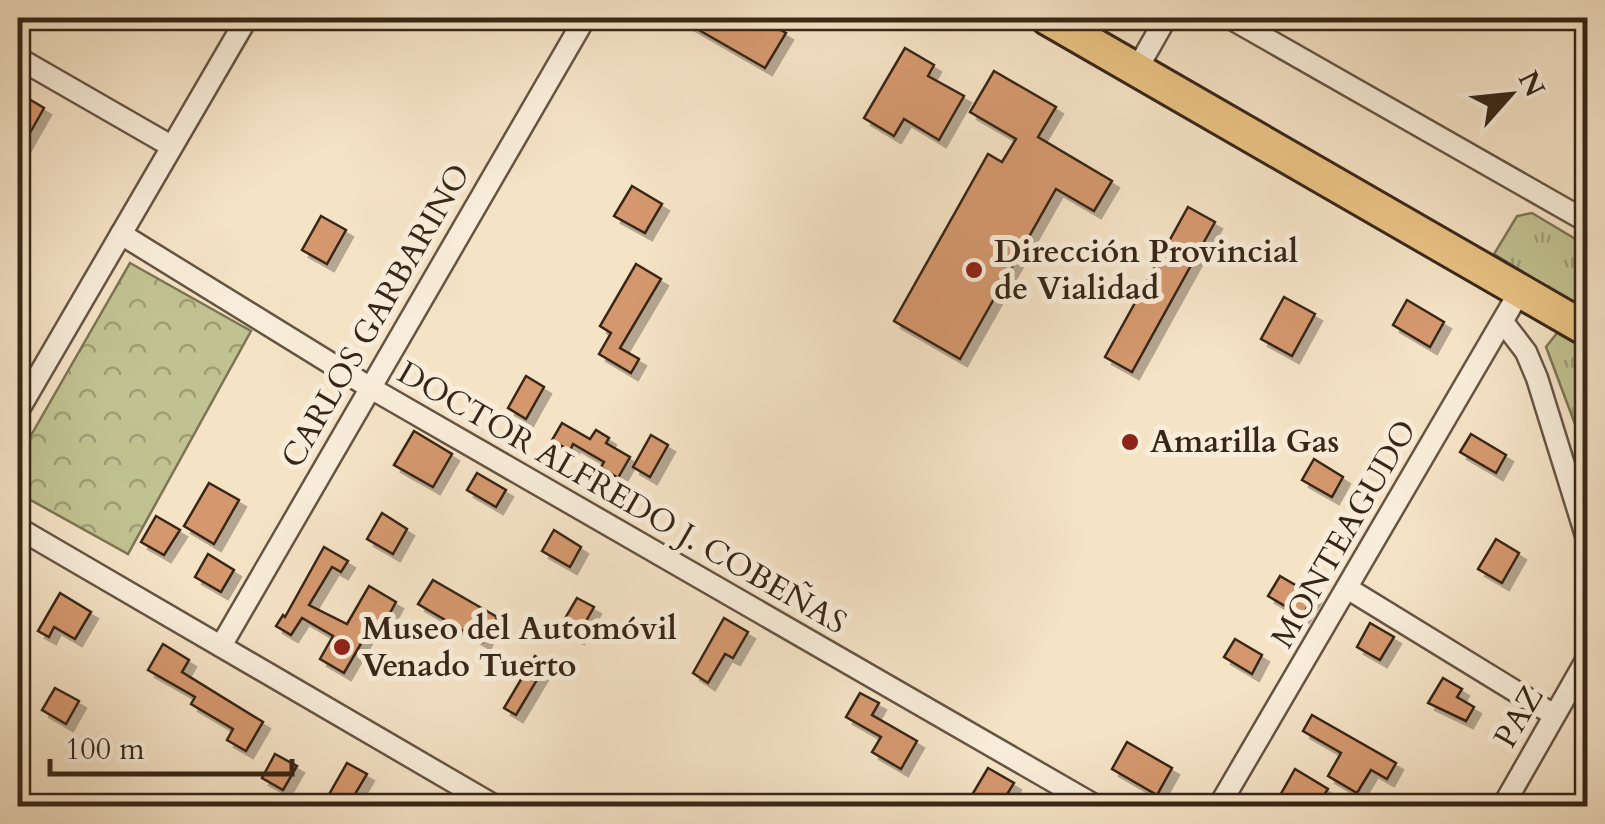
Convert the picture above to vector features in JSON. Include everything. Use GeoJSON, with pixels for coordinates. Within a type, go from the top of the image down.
{"type":"FeatureCollection","features":[{"type":"Feature","properties":{"kind":"highway"},"geometry":{"type":"LineString","coordinates":[[1048,18],[1588,330]]}},
{"type":"Feature","properties":{"kind":"street"},"geometry":{"type":"LineString","coordinates":[[18,411],[246,18]]}},
{"type":"Feature","properties":{"kind":"street","name":"CARLOS GARBARINO"},"geometry":{"type":"LineString","coordinates":[[220,646],[585,18]]}},
{"type":"Feature","properties":{"kind":"street"},"geometry":{"type":"LineString","coordinates":[[1138,70],[1166,18]]}},
{"type":"Feature","properties":{"kind":"street"},"geometry":{"type":"LineString","coordinates":[[1230,18],[1588,222]]}},
{"type":"Feature","properties":{"kind":"street"},"geometry":{"type":"LineString","coordinates":[[18,58],[171,146]]}},
{"type":"Feature","properties":{"kind":"street","name":"DOCTOR ALFREDO J. COBEÑAS"},"geometry":{"type":"LineString","coordinates":[[121,234],[369,387],[1096,806]]}},
{"type":"Feature","properties":{"kind":"street","name":"MONTEAGUDO"},"geometry":{"type":"LineString","coordinates":[[1220,806],[1520,292]]}},
{"type":"Feature","properties":{"kind":"street"},"geometry":{"type":"LineString","coordinates":[[1503,322],[1526,352],[1537,378],[1588,542]]}},
{"type":"Feature","properties":{"kind":"street"},"geometry":{"type":"LineString","coordinates":[[18,528],[485,804]]}},
{"type":"Feature","properties":{"kind":"street"},"geometry":{"type":"LineString","coordinates":[[1347,588],[1554,715]]}},
{"type":"Feature","properties":{"kind":"street","name":"PAZ"},"geometry":{"type":"LineString","coordinates":[[1503,806],[1588,657]]}},
{"type":"Feature","properties":{"kind":"green space"},"geometry":{"type":"Polygon","coordinates":[[[1532,213],[1587,246],[1587,312],[1494,254],[1517,216],[1532,213]]]}},
{"type":"Feature","properties":{"kind":"green space"},"geometry":{"type":"Polygon","coordinates":[[[130,263],[251,331],[128,554],[18,493],[18,458],[130,263]]]}},
{"type":"Feature","properties":{"kind":"green space"},"geometry":{"type":"Polygon","coordinates":[[[1557,333],[1587,350],[1587,456],[1546,347],[1557,333]]]}},
{"type":"Feature","properties":{"kind":"building"},"geometry":{"type":"Polygon","coordinates":[[[678,18],[759,18],[786,33],[765,68],[678,18]]]}},
{"type":"Feature","properties":{"kind":"building"},"geometry":{"type":"Polygon","coordinates":[[[905,48],[934,65],[928,76],[964,96],[939,140],[904,119],[894,136],[864,118],[905,48]]]}},
{"type":"Feature","properties":{"kind":"building"},"geometry":{"type":"Polygon","coordinates":[[[994,71],[1056,107],[1038,137],[1112,181],[1094,211],[1056,189],[960,359],[894,321],[988,154],[1002,162],[1016,139],[970,112],[994,71]]]}},
{"type":"Feature","properties":{"kind":"building"},"geometry":{"type":"Polygon","coordinates":[[[24,96],[44,108],[18,154],[18,107],[24,96]]]}},
{"type":"Feature","properties":{"kind":"building"},"geometry":{"type":"Polygon","coordinates":[[[632,186],[662,204],[645,233],[614,216],[632,186]]]}},
{"type":"Feature","properties":{"kind":"building"},"geometry":{"type":"Polygon","coordinates":[[[1188,207],[1215,222],[1132,372],[1105,357],[1188,207]]]}},
{"type":"Feature","properties":{"kind":"building"},"geometry":{"type":"Polygon","coordinates":[[[321,216],[346,230],[327,264],[302,250],[321,216]]]}},
{"type":"Feature","properties":{"kind":"building"},"geometry":{"type":"Polygon","coordinates":[[[636,264],[661,279],[620,348],[639,359],[631,373],[599,354],[611,333],[600,326],[636,264]]]}},
{"type":"Feature","properties":{"kind":"building"},"geometry":{"type":"Polygon","coordinates":[[[1284,297],[1315,314],[1292,356],[1261,339],[1284,297]]]}},
{"type":"Feature","properties":{"kind":"building"},"geometry":{"type":"Polygon","coordinates":[[[1407,300],[1444,322],[1430,347],[1393,325],[1407,300]]]}},
{"type":"Feature","properties":{"kind":"building"},"geometry":{"type":"Polygon","coordinates":[[[526,376],[544,387],[526,419],[508,408],[526,376]]]}},
{"type":"Feature","properties":{"kind":"building"},"geometry":{"type":"Polygon","coordinates":[[[562,423],[590,439],[596,430],[609,438],[606,443],[630,457],[618,478],[601,467],[604,462],[573,444],[570,451],[552,440],[562,423]]]}},
{"type":"Feature","properties":{"kind":"building"},"geometry":{"type":"Polygon","coordinates":[[[414,431],[452,454],[433,487],[394,465],[414,431]]]}},
{"type":"Feature","properties":{"kind":"building"},"geometry":{"type":"Polygon","coordinates":[[[1471,434],[1506,455],[1496,473],[1460,452],[1471,434]]]}},
{"type":"Feature","properties":{"kind":"building"},"geometry":{"type":"Polygon","coordinates":[[[651,435],[668,445],[650,477],[633,467],[651,435]]]}},
{"type":"Feature","properties":{"kind":"building"},"geometry":{"type":"Polygon","coordinates":[[[1314,459],[1343,477],[1332,497],[1302,480],[1314,459]]]}},
{"type":"Feature","properties":{"kind":"building"},"geometry":{"type":"Polygon","coordinates":[[[477,473],[506,490],[496,507],[467,490],[477,473]]]}},
{"type":"Feature","properties":{"kind":"building"},"geometry":{"type":"Polygon","coordinates":[[[209,483],[239,500],[214,544],[184,526],[209,483]]]}},
{"type":"Feature","properties":{"kind":"building"},"geometry":{"type":"Polygon","coordinates":[[[382,513],[407,529],[393,554],[367,539],[382,513]]]}},
{"type":"Feature","properties":{"kind":"building"},"geometry":{"type":"Polygon","coordinates":[[[156,516],[180,530],[164,555],[141,542],[156,516]]]}},
{"type":"Feature","properties":{"kind":"building"},"geometry":{"type":"Polygon","coordinates":[[[554,530],[581,547],[570,567],[542,551],[554,530]]]}},
{"type":"Feature","properties":{"kind":"building"},"geometry":{"type":"Polygon","coordinates":[[[1496,539],[1519,553],[1502,583],[1478,569],[1496,539]]]}},
{"type":"Feature","properties":{"kind":"building"},"geometry":{"type":"Polygon","coordinates":[[[324,547],[348,561],[341,572],[332,567],[309,605],[347,624],[369,586],[396,602],[379,633],[370,628],[344,673],[320,659],[333,636],[302,618],[291,635],[276,626],[285,617],[324,547]]]}},
{"type":"Feature","properties":{"kind":"building"},"geometry":{"type":"Polygon","coordinates":[[[208,554],[234,570],[221,592],[195,577],[208,554]]]}},
{"type":"Feature","properties":{"kind":"building"},"geometry":{"type":"Polygon","coordinates":[[[1280,576],[1314,596],[1302,616],[1268,596],[1280,576]]]}},
{"type":"Feature","properties":{"kind":"building"},"geometry":{"type":"Polygon","coordinates":[[[433,580],[497,617],[483,642],[418,604],[433,580]]]}},
{"type":"Feature","properties":{"kind":"building"},"geometry":{"type":"Polygon","coordinates":[[[60,593],[91,612],[75,639],[54,627],[49,637],[38,631],[60,593]]]}},
{"type":"Feature","properties":{"kind":"building"},"geometry":{"type":"Polygon","coordinates":[[[577,598],[594,607],[577,637],[560,627],[577,598]]]}},
{"type":"Feature","properties":{"kind":"building"},"geometry":{"type":"Polygon","coordinates":[[[724,618],[748,632],[733,658],[725,654],[708,683],[693,673],[724,618]]]}},
{"type":"Feature","properties":{"kind":"building"},"geometry":{"type":"Polygon","coordinates":[[[1370,623],[1394,637],[1380,660],[1357,647],[1370,623]]]}},
{"type":"Feature","properties":{"kind":"building"},"geometry":{"type":"Polygon","coordinates":[[[1235,639],[1262,655],[1252,674],[1224,657],[1235,639]]]}},
{"type":"Feature","properties":{"kind":"building"},"geometry":{"type":"Polygon","coordinates":[[[163,644],[189,660],[182,672],[263,722],[246,751],[227,740],[233,729],[191,704],[195,697],[148,670],[163,644]]]}},
{"type":"Feature","properties":{"kind":"building"},"geometry":{"type":"Polygon","coordinates":[[[535,656],[547,663],[516,715],[504,708],[535,656]]]}},
{"type":"Feature","properties":{"kind":"building"},"geometry":{"type":"Polygon","coordinates":[[[1443,678],[1462,689],[1457,697],[1474,707],[1466,721],[1428,703],[1443,678]]]}},
{"type":"Feature","properties":{"kind":"building"},"geometry":{"type":"Polygon","coordinates":[[[55,688],[79,701],[66,724],[42,710],[55,688]]]}},
{"type":"Feature","properties":{"kind":"building"},"geometry":{"type":"Polygon","coordinates":[[[860,693],[879,703],[872,715],[917,741],[901,769],[872,752],[881,737],[846,717],[860,693]]]}},
{"type":"Feature","properties":{"kind":"building"},"geometry":{"type":"Polygon","coordinates":[[[1312,715],[1396,763],[1387,779],[1371,770],[1357,793],[1328,776],[1341,753],[1303,731],[1312,715]]]}},
{"type":"Feature","properties":{"kind":"building"},"geometry":{"type":"Polygon","coordinates":[[[1127,742],[1172,768],[1157,795],[1112,769],[1127,742]]]}},
{"type":"Feature","properties":{"kind":"building"},"geometry":{"type":"Polygon","coordinates":[[[275,754],[297,766],[283,790],[262,778],[275,754]]]}},
{"type":"Feature","properties":{"kind":"building"},"geometry":{"type":"Polygon","coordinates":[[[347,763],[367,774],[348,806],[342,806],[327,798],[347,763]]]}},
{"type":"Feature","properties":{"kind":"building"},"geometry":{"type":"Polygon","coordinates":[[[988,768],[1014,783],[1000,806],[981,806],[969,800],[988,768]]]}},
{"type":"Feature","properties":{"kind":"building"},"geometry":{"type":"Polygon","coordinates":[[[1295,769],[1328,789],[1317,806],[1274,806],[1295,769]]]}},
{"type":"Feature","properties":{"kind":"place","name":"Dirección Provincial de Vialidad"},"geometry":{"type":"Point","coordinates":[974,270]}},
{"type":"Feature","properties":{"kind":"place","name":"Amarilla Gas"},"geometry":{"type":"Point","coordinates":[1130,442]}},
{"type":"Feature","properties":{"kind":"place","name":"Museo del Automóvil Venado Tuerto"},"geometry":{"type":"Point","coordinates":[342,647]}}]}
